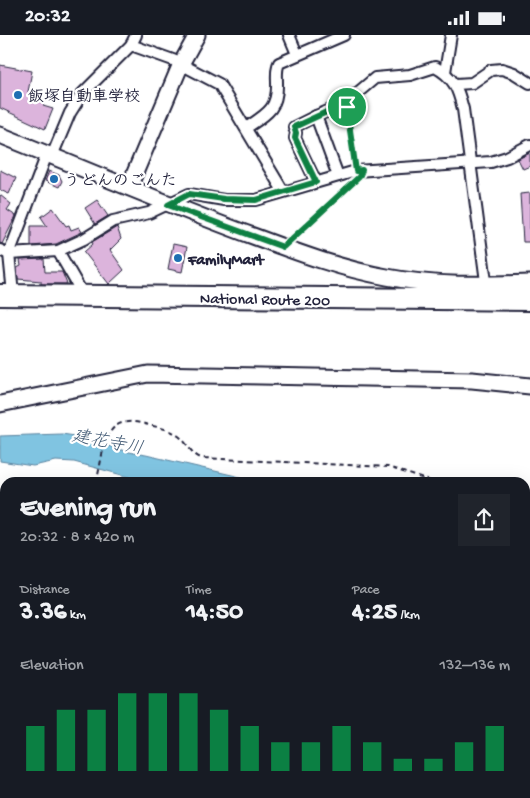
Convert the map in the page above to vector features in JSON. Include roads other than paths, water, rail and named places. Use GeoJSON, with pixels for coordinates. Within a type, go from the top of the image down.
{"type":"FeatureCollection","features":[{"type":"Feature","properties":{"kind":"highway","name":"National Route 200"},"geometry":{"type":"LineString","coordinates":[[7,295],[393,299],[488,292],[530,300]]}},
{"type":"Feature","properties":{"kind":"street"},"geometry":{"type":"LineString","coordinates":[[7,295],[4,252],[70,113],[82,94],[131,45],[136,35]]}},
{"type":"Feature","properties":{"kind":"street"},"geometry":{"type":"LineString","coordinates":[[128,187],[181,64],[197,35]]}},
{"type":"Feature","properties":{"kind":"street"},"geometry":{"type":"LineString","coordinates":[[289,35],[296,54]]}},
{"type":"Feature","properties":{"kind":"street"},"geometry":{"type":"LineString","coordinates":[[246,128],[272,111],[278,92],[277,67],[279,63],[296,54],[344,35]]}},
{"type":"Feature","properties":{"kind":"street"},"geometry":{"type":"LineString","coordinates":[[445,72],[451,35]]}},
{"type":"Feature","properties":{"kind":"street"},"geometry":{"type":"LineString","coordinates":[[131,45],[181,64],[219,84],[283,191]]}},
{"type":"Feature","properties":{"kind":"street"},"geometry":{"type":"LineString","coordinates":[[316,182],[295,138],[294,127],[346,103],[375,79],[410,75],[435,67],[445,72],[456,84],[463,109],[472,163],[488,292]]}},
{"type":"Feature","properties":{"kind":"street"},"geometry":{"type":"LineString","coordinates":[[456,84],[472,83],[491,70],[502,69],[514,73],[530,83]]}},
{"type":"Feature","properties":{"kind":"street"},"geometry":{"type":"LineString","coordinates":[[316,116],[338,176]]}},
{"type":"Feature","properties":{"kind":"street"},"geometry":{"type":"LineString","coordinates":[[0,135],[168,205],[343,267],[393,278],[488,292],[530,283]]}},
{"type":"Feature","properties":{"kind":"street"},"geometry":{"type":"LineString","coordinates":[[4,252],[58,251],[84,239],[114,221],[149,213],[189,194],[224,199],[256,200],[359,170],[491,161],[507,157],[530,145]]}},
{"type":"Feature","properties":{"kind":"street"},"geometry":{"type":"LineString","coordinates":[[58,251],[84,296]]}},
{"type":"Feature","properties":{"kind":"street"},"geometry":{"type":"LineString","coordinates":[[393,278],[393,299]]}},
{"type":"Feature","properties":{"kind":"street"},"geometry":{"type":"LineString","coordinates":[[0,404],[148,374],[472,380],[530,386]]}},
{"type":"Feature","properties":{"kind":"water"},"geometry":{"type":"Polygon","coordinates":[[[62,434],[83,438],[125,451],[241,477],[130,477],[74,462],[56,461],[33,466],[0,461],[0,436],[62,434]]]}},
{"type":"Feature","properties":{"kind":"place","name":"飯塚自動車学校"},"geometry":{"type":"Point","coordinates":[18,95]}},
{"type":"Feature","properties":{"kind":"place","name":"うどんのごんた"},"geometry":{"type":"Point","coordinates":[54,179]}},
{"type":"Feature","properties":{"kind":"place","name":"FamilyMart"},"geometry":{"type":"Point","coordinates":[178,258]}},
{"type":"Feature","properties":{"kind":"water label","name":"建花寺川"},"geometry":{"type":"Point","coordinates":[108,441]}}]}
